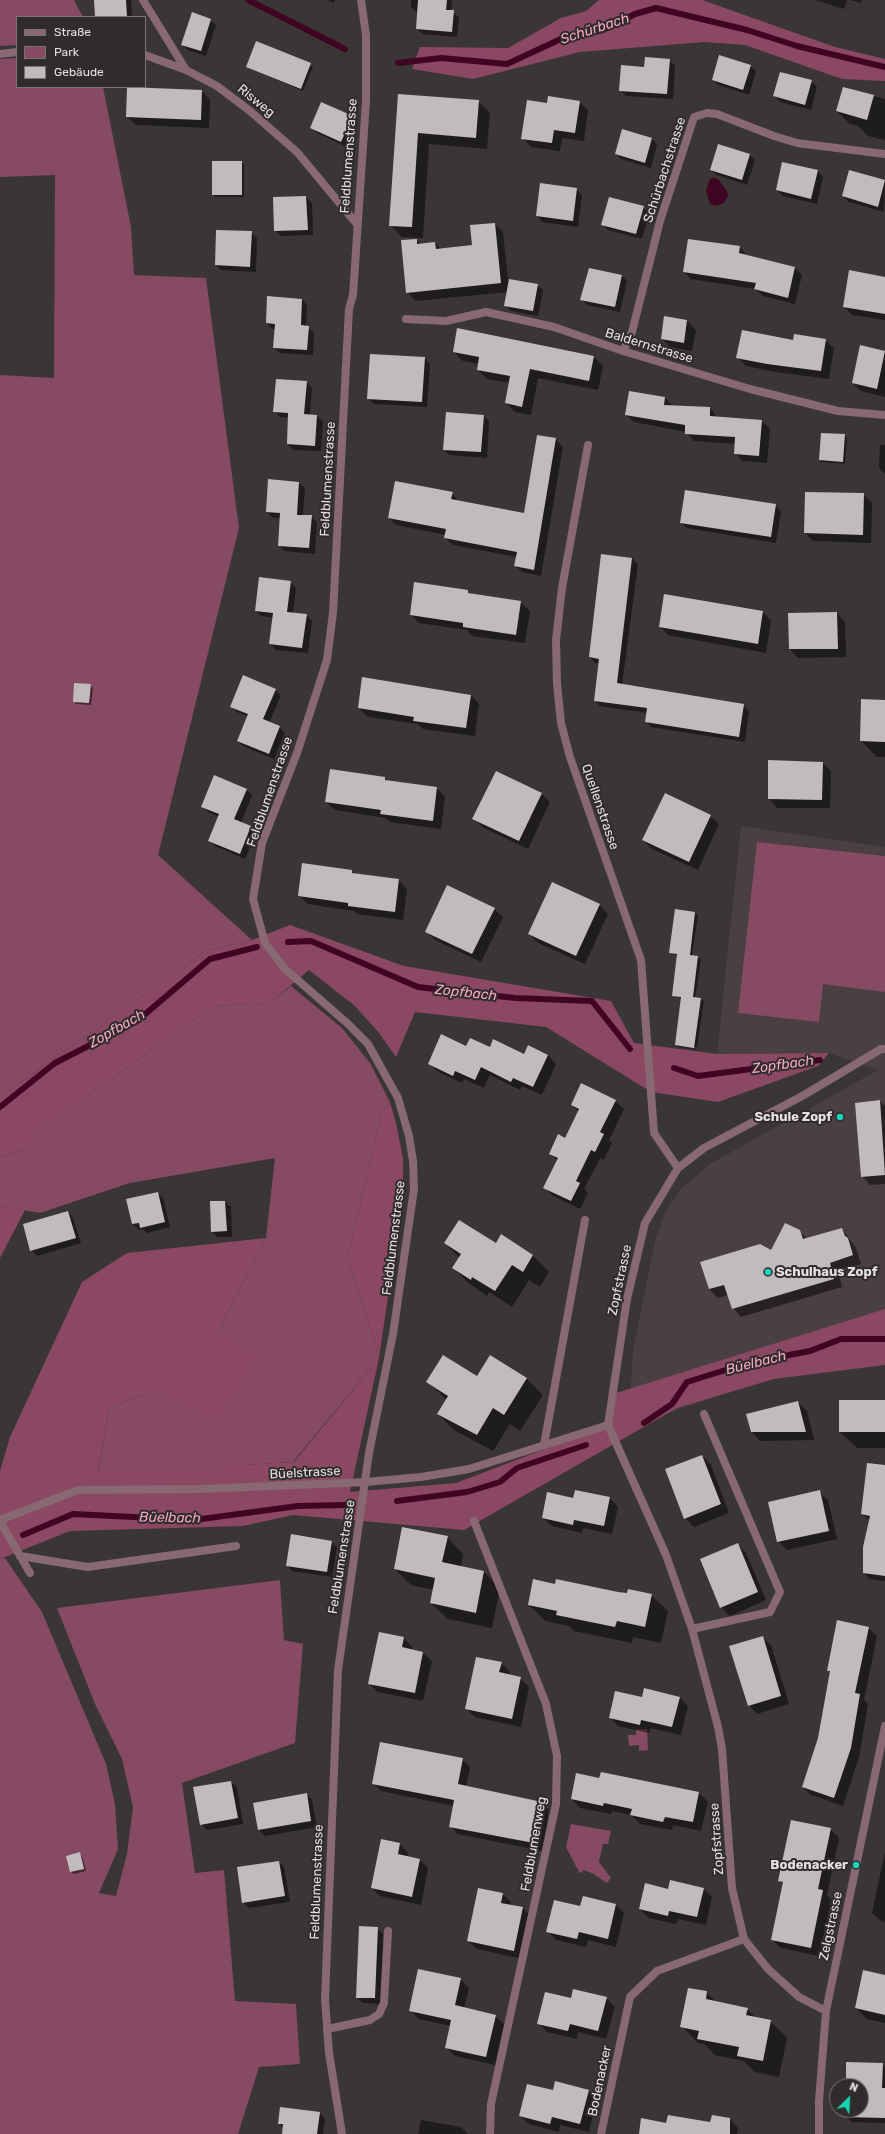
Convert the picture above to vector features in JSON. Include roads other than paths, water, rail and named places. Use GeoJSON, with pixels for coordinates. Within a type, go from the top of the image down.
{"type":"FeatureCollection","features":[{"type":"Feature","properties":{"kind":"street"},"geometry":{"type":"LineString","coordinates":[[143,0],[186,70]]}},
{"type":"Feature","properties":{"kind":"street","name":"Feldblumenstrasse"},"geometry":{"type":"LineString","coordinates":[[342,2134],[329,2053],[325,1999],[338,1670],[345,1613],[370,1453],[393,1334],[414,1189],[413,1162],[409,1136],[398,1098],[368,1044],[347,1023],[285,969],[265,943],[253,899],[262,843],[297,752],[327,660],[333,612],[349,309],[353,295],[356,223],[366,100],[366,35],[361,0]]}},
{"type":"Feature","properties":{"kind":"street"},"geometry":{"type":"LineString","coordinates":[[0,54],[16,52]]}},
{"type":"Feature","properties":{"kind":"street","name":"Risweg"},"geometry":{"type":"LineString","coordinates":[[146,54],[186,70],[217,86],[250,111],[297,152],[356,223]]}},
{"type":"Feature","properties":{"kind":"street","name":"Schürbachstrasse"},"geometry":{"type":"LineString","coordinates":[[623,351],[632,332],[660,220],[694,117],[707,113],[717,114],[774,136],[797,143],[885,154]]}},
{"type":"Feature","properties":{"kind":"street","name":"Baldernstrasse"},"geometry":{"type":"LineString","coordinates":[[406,319],[446,322],[486,312],[554,327],[623,351],[750,389],[838,411],[885,415]]}},
{"type":"Feature","properties":{"kind":"street","name":"Quellenstrasse"},"geometry":{"type":"LineString","coordinates":[[588,445],[562,588],[556,640],[557,684],[561,723],[570,757],[641,960],[654,1133],[678,1168]]}},
{"type":"Feature","properties":{"kind":"street","name":"Zopfstrasse"},"geometry":{"type":"LineString","coordinates":[[826,2011],[799,1997],[768,1968],[744,1939],[732,1888],[722,1749],[718,1727],[692,1628],[666,1555],[608,1425],[627,1299],[645,1223],[678,1168],[704,1148],[804,1095],[880,1050],[885,1049]]}},
{"type":"Feature","properties":{"kind":"street"},"geometry":{"type":"LineString","coordinates":[[544,1445],[585,1220]]}},
{"type":"Feature","properties":{"kind":"street"},"geometry":{"type":"LineString","coordinates":[[692,1628],[770,1612],[780,1592],[704,1414]]}},
{"type":"Feature","properties":{"kind":"street","name":"Büelstrasse"},"geometry":{"type":"LineString","coordinates":[[0,1520],[78,1490],[201,1489],[366,1482],[421,1477],[469,1469],[608,1425]]}},
{"type":"Feature","properties":{"kind":"street"},"geometry":{"type":"LineString","coordinates":[[0,1520],[30,1573]]}},
{"type":"Feature","properties":{"kind":"street","name":"Feldblumenweg"},"geometry":{"type":"LineString","coordinates":[[474,1521],[546,1704],[557,1756],[556,1804],[491,2104],[490,2134]]}},
{"type":"Feature","properties":{"kind":"street"},"geometry":{"type":"LineString","coordinates":[[20,1556],[88,1567],[236,1546]]}},
{"type":"Feature","properties":{"kind":"street","name":"Zelgstrasse"},"geometry":{"type":"LineString","coordinates":[[819,2134],[819,2101],[826,2011],[885,1726]]}},
{"type":"Feature","properties":{"kind":"street"},"geometry":{"type":"LineString","coordinates":[[327,2029],[370,2020],[379,2014],[384,2003],[388,1931]]}},
{"type":"Feature","properties":{"kind":"street","name":"Bodenacker"},"geometry":{"type":"LineString","coordinates":[[601,2134],[630,1997],[657,1971],[744,1939]]}},
{"type":"Feature","properties":{"kind":"waterway","name":"Schürbach"},"geometry":{"type":"LineString","coordinates":[[248,0],[345,49]]}},
{"type":"Feature","properties":{"kind":"waterway","name":"Schürbach"},"geometry":{"type":"LineString","coordinates":[[398,63],[441,58],[507,64],[563,38],[603,30],[635,14],[656,8],[747,30],[797,46],[885,67]]}},
{"type":"Feature","properties":{"kind":"waterway","name":"Zopfbach"},"geometry":{"type":"LineString","coordinates":[[288,942],[311,941],[418,987],[515,998],[592,1001],[630,1049]]}},
{"type":"Feature","properties":{"kind":"waterway","name":"Zopfbach"},"geometry":{"type":"LineString","coordinates":[[0,1107],[55,1063],[137,1021],[210,959],[257,947]]}},
{"type":"Feature","properties":{"kind":"waterway","name":"Zopfbach"},"geometry":{"type":"LineString","coordinates":[[674,1068],[698,1076],[820,1060]]}},
{"type":"Feature","properties":{"kind":"waterway","name":"Büelbach"},"geometry":{"type":"LineString","coordinates":[[644,1423],[672,1404],[687,1382],[745,1364],[765,1363],[789,1355],[810,1351],[841,1339],[885,1339]]}},
{"type":"Feature","properties":{"kind":"waterway","name":"Büelbach"},"geometry":{"type":"LineString","coordinates":[[397,1501],[467,1492],[500,1482],[517,1468],[586,1445]]}},
{"type":"Feature","properties":{"kind":"waterway","name":"Büelbach"},"geometry":{"type":"LineString","coordinates":[[23,1535],[73,1514],[194,1520],[298,1506],[345,1505]]}},
{"type":"Feature","properties":{"kind":"place","name":"Schule Zopf"},"geometry":{"type":"Point","coordinates":[840,1117]}},
{"type":"Feature","properties":{"kind":"place","name":"Schulhaus Zopf"},"geometry":{"type":"Point","coordinates":[768,1272]}},
{"type":"Feature","properties":{"kind":"place","name":"Bodenacker"},"geometry":{"type":"Point","coordinates":[856,1865]}}]}
